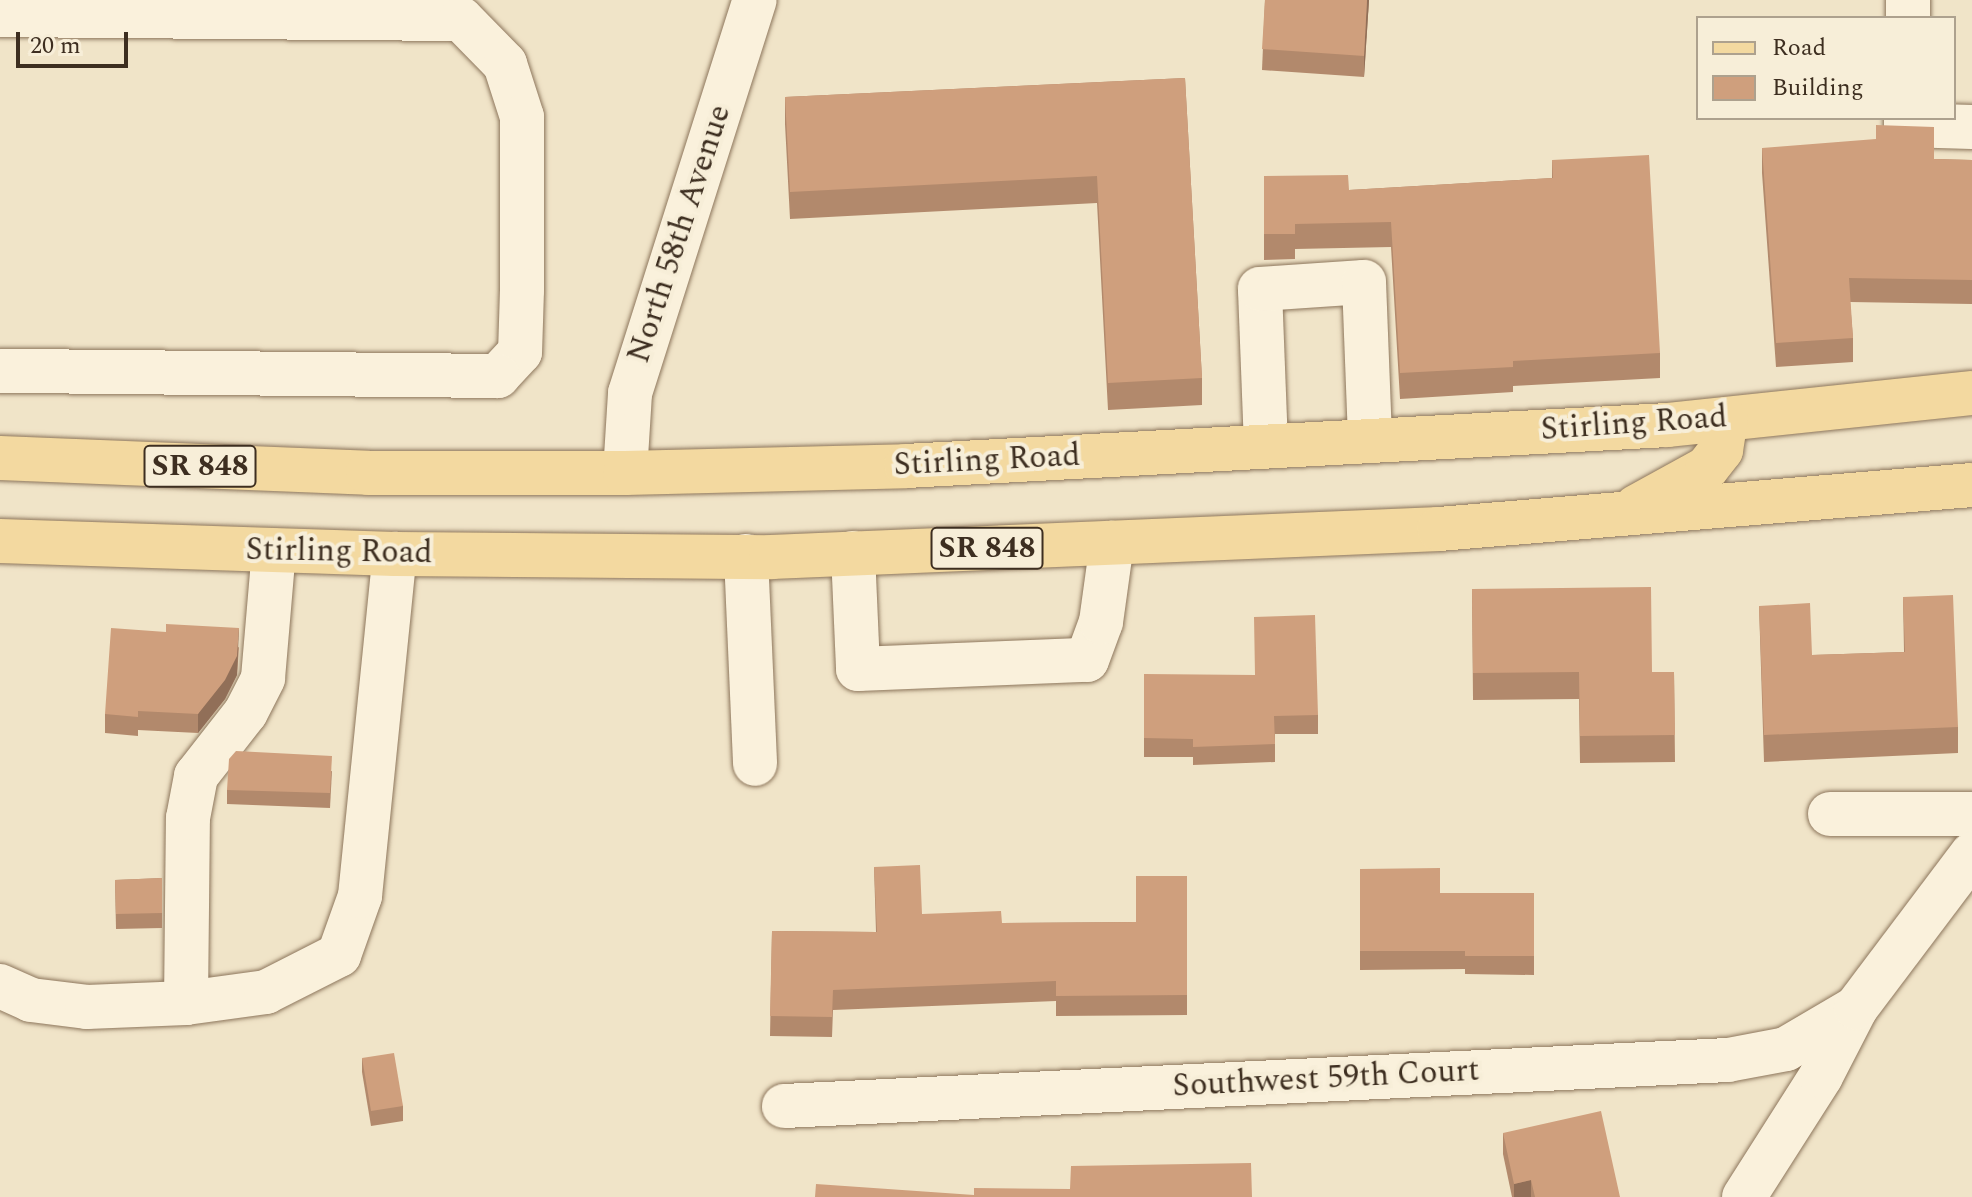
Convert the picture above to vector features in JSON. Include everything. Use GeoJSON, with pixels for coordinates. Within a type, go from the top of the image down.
{"type":"FeatureCollection","features":[{"type":"Feature","properties":{"kind":"main road","name":"Stirling Road"},"geometry":{"type":"LineString","coordinates":[[0,458],[368,473],[625,473],[906,466],[1726,419],[1972,393]]}},
{"type":"Feature","properties":{"kind":"main road"},"geometry":{"type":"LineString","coordinates":[[1620,515],[1707,468],[1721,450],[1726,419]]}},
{"type":"Feature","properties":{"kind":"main road","name":"Stirling Road"},"geometry":{"type":"LineString","coordinates":[[0,541],[395,554],[746,556],[853,553],[1439,529],[1972,485]]}},
{"type":"Feature","properties":{"kind":"street","name":"North 58th Avenue"},"geometry":{"type":"LineString","coordinates":[[625,473],[630,393],[755,0]]}},
{"type":"Feature","properties":{"kind":"street"},"geometry":{"type":"LineString","coordinates":[[0,15],[470,10],[505,64],[522,117],[520,352],[498,376],[0,371]]}},
{"type":"Feature","properties":{"kind":"street"},"geometry":{"type":"LineString","coordinates":[[1906,120],[1906,125],[1972,127]]}},
{"type":"Feature","properties":{"kind":"street"},"geometry":{"type":"LineString","coordinates":[[1266,446],[1260,289],[1364,282],[1370,440]]}},
{"type":"Feature","properties":{"kind":"street"},"geometry":{"type":"LineString","coordinates":[[853,553],[858,669],[1072,661],[1087,660],[1101,622],[1112,543]]}},
{"type":"Feature","properties":{"kind":"street"},"geometry":{"type":"LineString","coordinates":[[186,1003],[188,818],[196,776],[246,712],[263,678],[274,550]]}},
{"type":"Feature","properties":{"kind":"street"},"geometry":{"type":"LineString","coordinates":[[0,986],[31,1000],[87,1007],[186,1003],[266,992],[339,955],[360,896],[395,554]]}},
{"type":"Feature","properties":{"kind":"street"},"geometry":{"type":"LineString","coordinates":[[746,556],[755,764]]}},
{"type":"Feature","properties":{"kind":"street"},"geometry":{"type":"LineString","coordinates":[[1830,814],[1972,814]]}},
{"type":"Feature","properties":{"kind":"street"},"geometry":{"type":"LineString","coordinates":[[1744,1197],[1821,1076],[1856,1008],[1972,854]]}},
{"type":"Feature","properties":{"kind":"street","name":"Southwest 59th Court"},"geometry":{"type":"LineString","coordinates":[[784,1106],[1728,1060],[1786,1049],[1856,1008]]}},
{"type":"Feature","properties":{"kind":"building"},"geometry":{"type":"Polygon","coordinates":[[[1265,0],[1367,0],[1364,56],[1262,49],[1265,0]]]}},
{"type":"Feature","properties":{"kind":"building"},"geometry":{"type":"Polygon","coordinates":[[[1185,78],[1202,378],[1108,383],[1097,176],[790,192],[785,97],[1185,78]]]}},
{"type":"Feature","properties":{"kind":"building"},"geometry":{"type":"Polygon","coordinates":[[[1876,125],[1934,127],[1934,159],[1972,160],[1972,280],[1849,278],[1853,338],[1776,343],[1762,148],[1876,139],[1876,125]]]}},
{"type":"Feature","properties":{"kind":"building"},"geometry":{"type":"Polygon","coordinates":[[[1649,155],[1660,353],[1513,361],[1513,367],[1400,373],[1391,222],[1295,224],[1295,234],[1264,234],[1264,176],[1348,175],[1349,190],[1553,178],[1552,160],[1649,155]]]}},
{"type":"Feature","properties":{"kind":"building"},"geometry":{"type":"Polygon","coordinates":[[[1651,587],[1652,672],[1674,672],[1675,735],[1580,736],[1579,672],[1473,673],[1472,589],[1651,587]]]}},
{"type":"Feature","properties":{"kind":"building"},"geometry":{"type":"Polygon","coordinates":[[[1953,595],[1958,727],[1764,735],[1759,606],[1810,603],[1812,655],[1905,652],[1903,597],[1953,595]]]}},
{"type":"Feature","properties":{"kind":"building"},"geometry":{"type":"Polygon","coordinates":[[[1315,615],[1318,715],[1274,716],[1275,744],[1193,747],[1193,739],[1144,738],[1144,674],[1255,675],[1254,617],[1315,615]]]}},
{"type":"Feature","properties":{"kind":"building"},"geometry":{"type":"Polygon","coordinates":[[[166,624],[239,628],[237,656],[225,680],[198,714],[138,711],[138,717],[105,714],[111,628],[166,632],[166,624]]]}},
{"type":"Feature","properties":{"kind":"building"},"geometry":{"type":"Polygon","coordinates":[[[236,751],[332,756],[330,793],[227,790],[229,759],[236,751]]]}},
{"type":"Feature","properties":{"kind":"building"},"geometry":{"type":"Polygon","coordinates":[[[920,865],[922,914],[1001,911],[1002,923],[1136,922],[1136,876],[1187,876],[1187,995],[1056,996],[1056,981],[833,990],[832,1017],[770,1016],[772,931],[877,932],[874,867],[920,865]]]}},
{"type":"Feature","properties":{"kind":"building"},"geometry":{"type":"Polygon","coordinates":[[[1440,868],[1440,893],[1534,893],[1534,956],[1465,956],[1465,951],[1360,951],[1360,869],[1440,868]]]}},
{"type":"Feature","properties":{"kind":"building"},"geometry":{"type":"Polygon","coordinates":[[[162,878],[162,913],[116,914],[115,880],[162,878]]]}},
{"type":"Feature","properties":{"kind":"building"},"geometry":{"type":"Polygon","coordinates":[[[394,1053],[403,1106],[371,1111],[362,1058],[394,1053]]]}},
{"type":"Feature","properties":{"kind":"building"},"geometry":{"type":"Polygon","coordinates":[[[1601,1111],[1620,1197],[1535,1197],[1531,1180],[1514,1184],[1503,1133],[1601,1111]]]}},
{"type":"Feature","properties":{"kind":"building"},"geometry":{"type":"Polygon","coordinates":[[[1251,1163],[1252,1197],[815,1197],[816,1184],[974,1195],[974,1188],[1070,1189],[1071,1166],[1251,1163]]]}}]}
